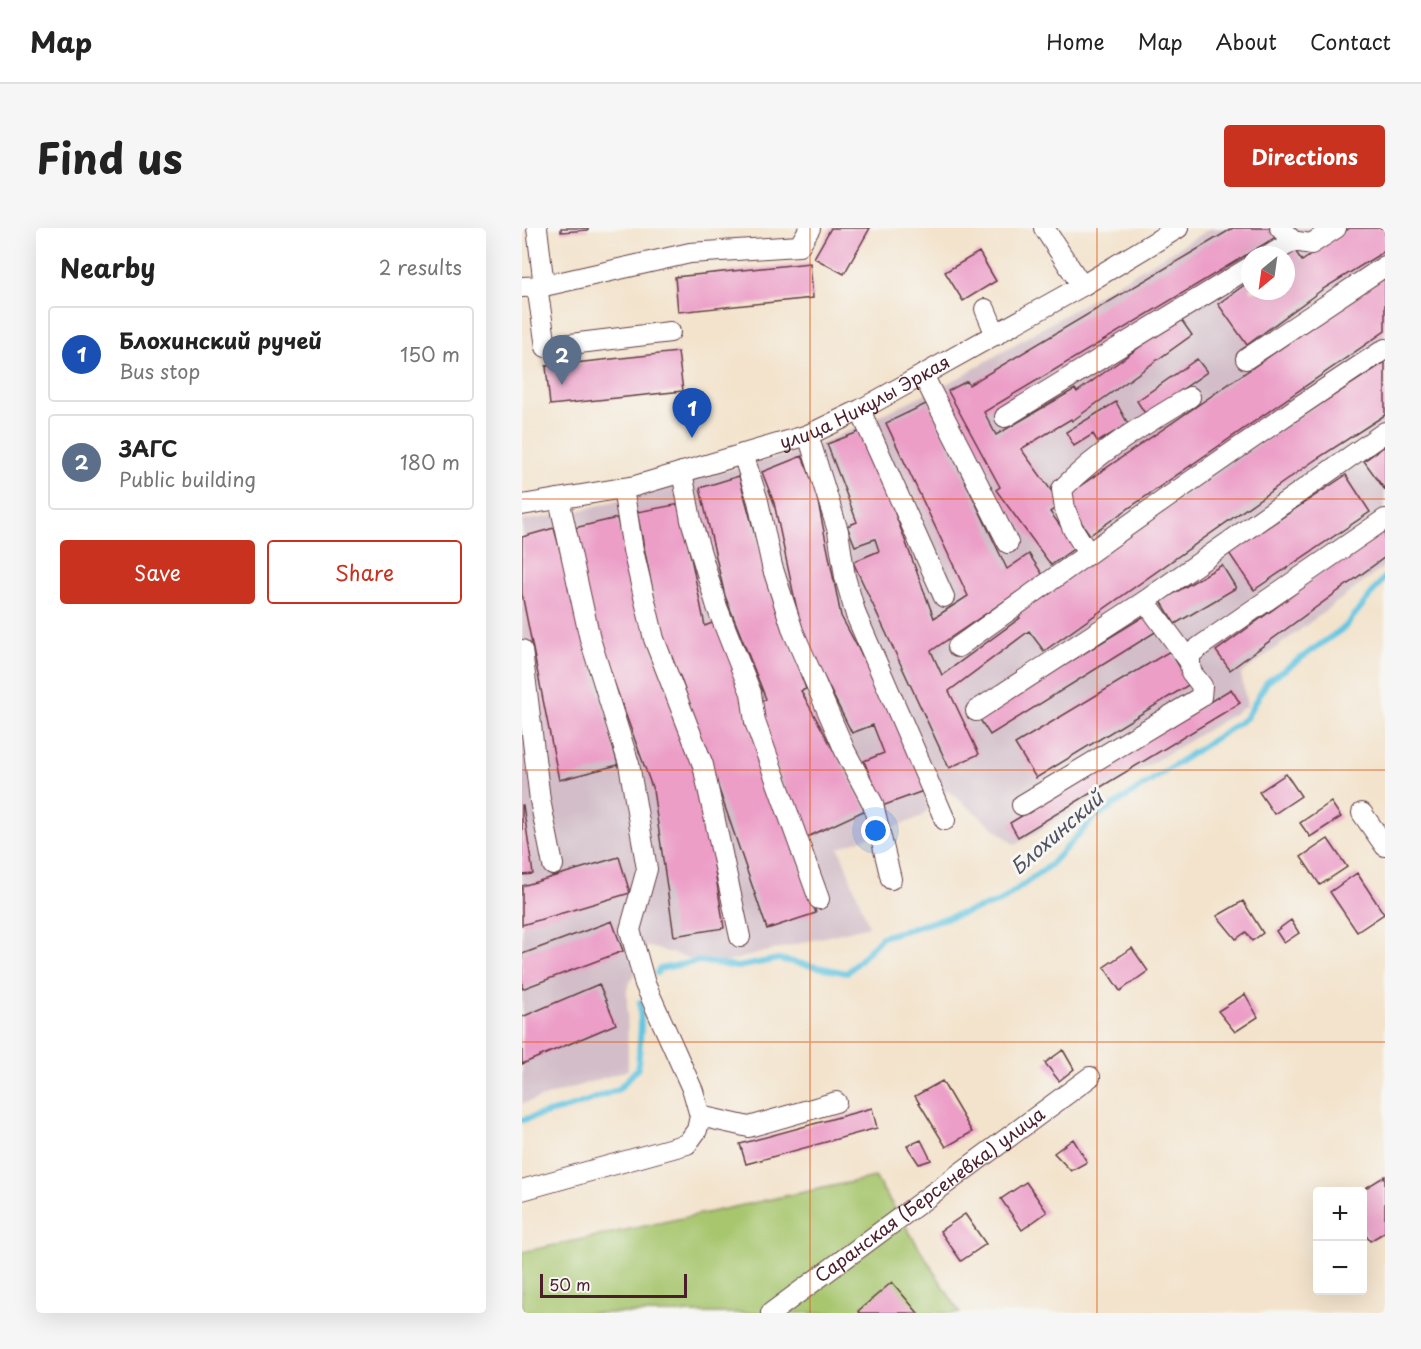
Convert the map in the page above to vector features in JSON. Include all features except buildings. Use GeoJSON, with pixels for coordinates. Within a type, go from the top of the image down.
{"type":"FeatureCollection","features":[{"type":"Feature","properties":{"kind":"street"},"geometry":{"type":"LineString","coordinates":[[537,228],[534,286],[546,347],[670,332]]}},
{"type":"Feature","properties":{"kind":"street"},"geometry":{"type":"LineString","coordinates":[[534,286],[690,253],[799,246],[810,228]]}},
{"type":"Feature","properties":{"kind":"street"},"geometry":{"type":"LineString","coordinates":[[1044,228],[1083,286]]}},
{"type":"Feature","properties":{"kind":"street","name":"улица Никулы Эркая"},"geometry":{"type":"LineString","coordinates":[[522,505],[635,486],[808,435],[860,410],[996,335],[1083,286],[1178,228]]}},
{"type":"Feature","properties":{"kind":"street"},"geometry":{"type":"LineString","coordinates":[[1277,246],[1287,234],[1311,244],[1336,228]]}},
{"type":"Feature","properties":{"kind":"street"},"geometry":{"type":"LineString","coordinates":[[1246,359],[1385,266]]}},
{"type":"Feature","properties":{"kind":"street"},"geometry":{"type":"LineString","coordinates":[[1005,417],[1241,273]]}},
{"type":"Feature","properties":{"kind":"street"},"geometry":{"type":"LineString","coordinates":[[985,309],[996,335]]}},
{"type":"Feature","properties":{"kind":"street"},"geometry":{"type":"LineString","coordinates":[[958,646],[1218,461],[1385,349]]}},
{"type":"Feature","properties":{"kind":"street"},"geometry":{"type":"LineString","coordinates":[[923,375],[1008,543]]}},
{"type":"Feature","properties":{"kind":"street"},"geometry":{"type":"LineString","coordinates":[[1088,553],[1065,509],[1062,489],[1079,471],[1134,430],[1190,397]]}},
{"type":"Feature","properties":{"kind":"street"},"geometry":{"type":"LineString","coordinates":[[860,410],[944,597]]}},
{"type":"Feature","properties":{"kind":"street"},"geometry":{"type":"LineString","coordinates":[[976,711],[1145,601],[1385,432]]}},
{"type":"Feature","properties":{"kind":"street"},"geometry":{"type":"LineString","coordinates":[[808,435],[838,531],[845,578],[856,615],[945,820]]}},
{"type":"Feature","properties":{"kind":"street"},"geometry":{"type":"LineString","coordinates":[[743,454],[758,501],[772,566],[793,631],[845,751],[873,804],[891,879]]}},
{"type":"Feature","properties":{"kind":"street"},"geometry":{"type":"LineString","coordinates":[[682,472],[691,520],[717,607],[751,693],[755,722],[819,899]]}},
{"type":"Feature","properties":{"kind":"street"},"geometry":{"type":"LineString","coordinates":[[623,488],[633,550],[654,639],[703,765],[740,937]]}},
{"type":"Feature","properties":{"kind":"street"},"geometry":{"type":"LineString","coordinates":[[522,1190],[687,1144],[697,1130],[700,1116],[693,1091],[645,984],[630,930],[647,869],[629,764],[590,639],[559,499]]}},
{"type":"Feature","properties":{"kind":"street"},"geometry":{"type":"LineString","coordinates":[[1022,805],[1201,696],[1202,686],[1191,672],[1189,655],[1385,519]]}},
{"type":"Feature","properties":{"kind":"street"},"geometry":{"type":"LineString","coordinates":[[1145,601],[1190,662]]}},
{"type":"Feature","properties":{"kind":"street"},"geometry":{"type":"LineString","coordinates":[[522,650],[540,800],[553,865]]}},
{"type":"Feature","properties":{"kind":"street"},"geometry":{"type":"LineString","coordinates":[[1362,813],[1385,846]]}},
{"type":"Feature","properties":{"kind":"street","name":"Саранская (Берсеневка) улица"},"geometry":{"type":"LineString","coordinates":[[771,1313],[1090,1077]]}},
{"type":"Feature","properties":{"kind":"street"},"geometry":{"type":"LineString","coordinates":[[700,1116],[749,1127],[836,1101]]}},
{"type":"Feature","properties":{"kind":"shaded area"},"geometry":{"type":"Polygon","coordinates":[[[1211,228],[1385,228],[1385,566],[1241,674],[1247,706],[1015,845],[947,790],[921,817],[839,848],[869,926],[713,965],[646,946],[627,990],[628,1070],[522,1104],[522,521],[574,512],[812,448],[960,377],[1211,228]]]}},
{"type":"Feature","properties":{"kind":"green space"},"geometry":{"type":"Polygon","coordinates":[[[875,1177],[960,1313],[522,1313],[522,1252],[875,1177]]]}},
{"type":"Feature","properties":{"kind":"waterway","name":"Блохинский"},"geometry":{"type":"LineString","coordinates":[[657,973],[659,969],[699,961],[738,967],[778,959],[847,973],[882,937],[1000,902],[1050,865],[1093,819],[1246,718],[1267,682],[1345,627],[1385,577]]}},
{"type":"Feature","properties":{"kind":"waterway","name":"Блохинский"},"geometry":{"type":"LineString","coordinates":[[522,1120],[574,1106],[619,1089],[638,1068],[640,1002]]}},
{"type":"Feature","properties":{"kind":"place","name":"ЗАГС"},"geometry":{"type":"Point","coordinates":[562,385]}},
{"type":"Feature","properties":{"kind":"place","name":"Блохинский ручей"},"geometry":{"type":"Point","coordinates":[692,438]}}]}
